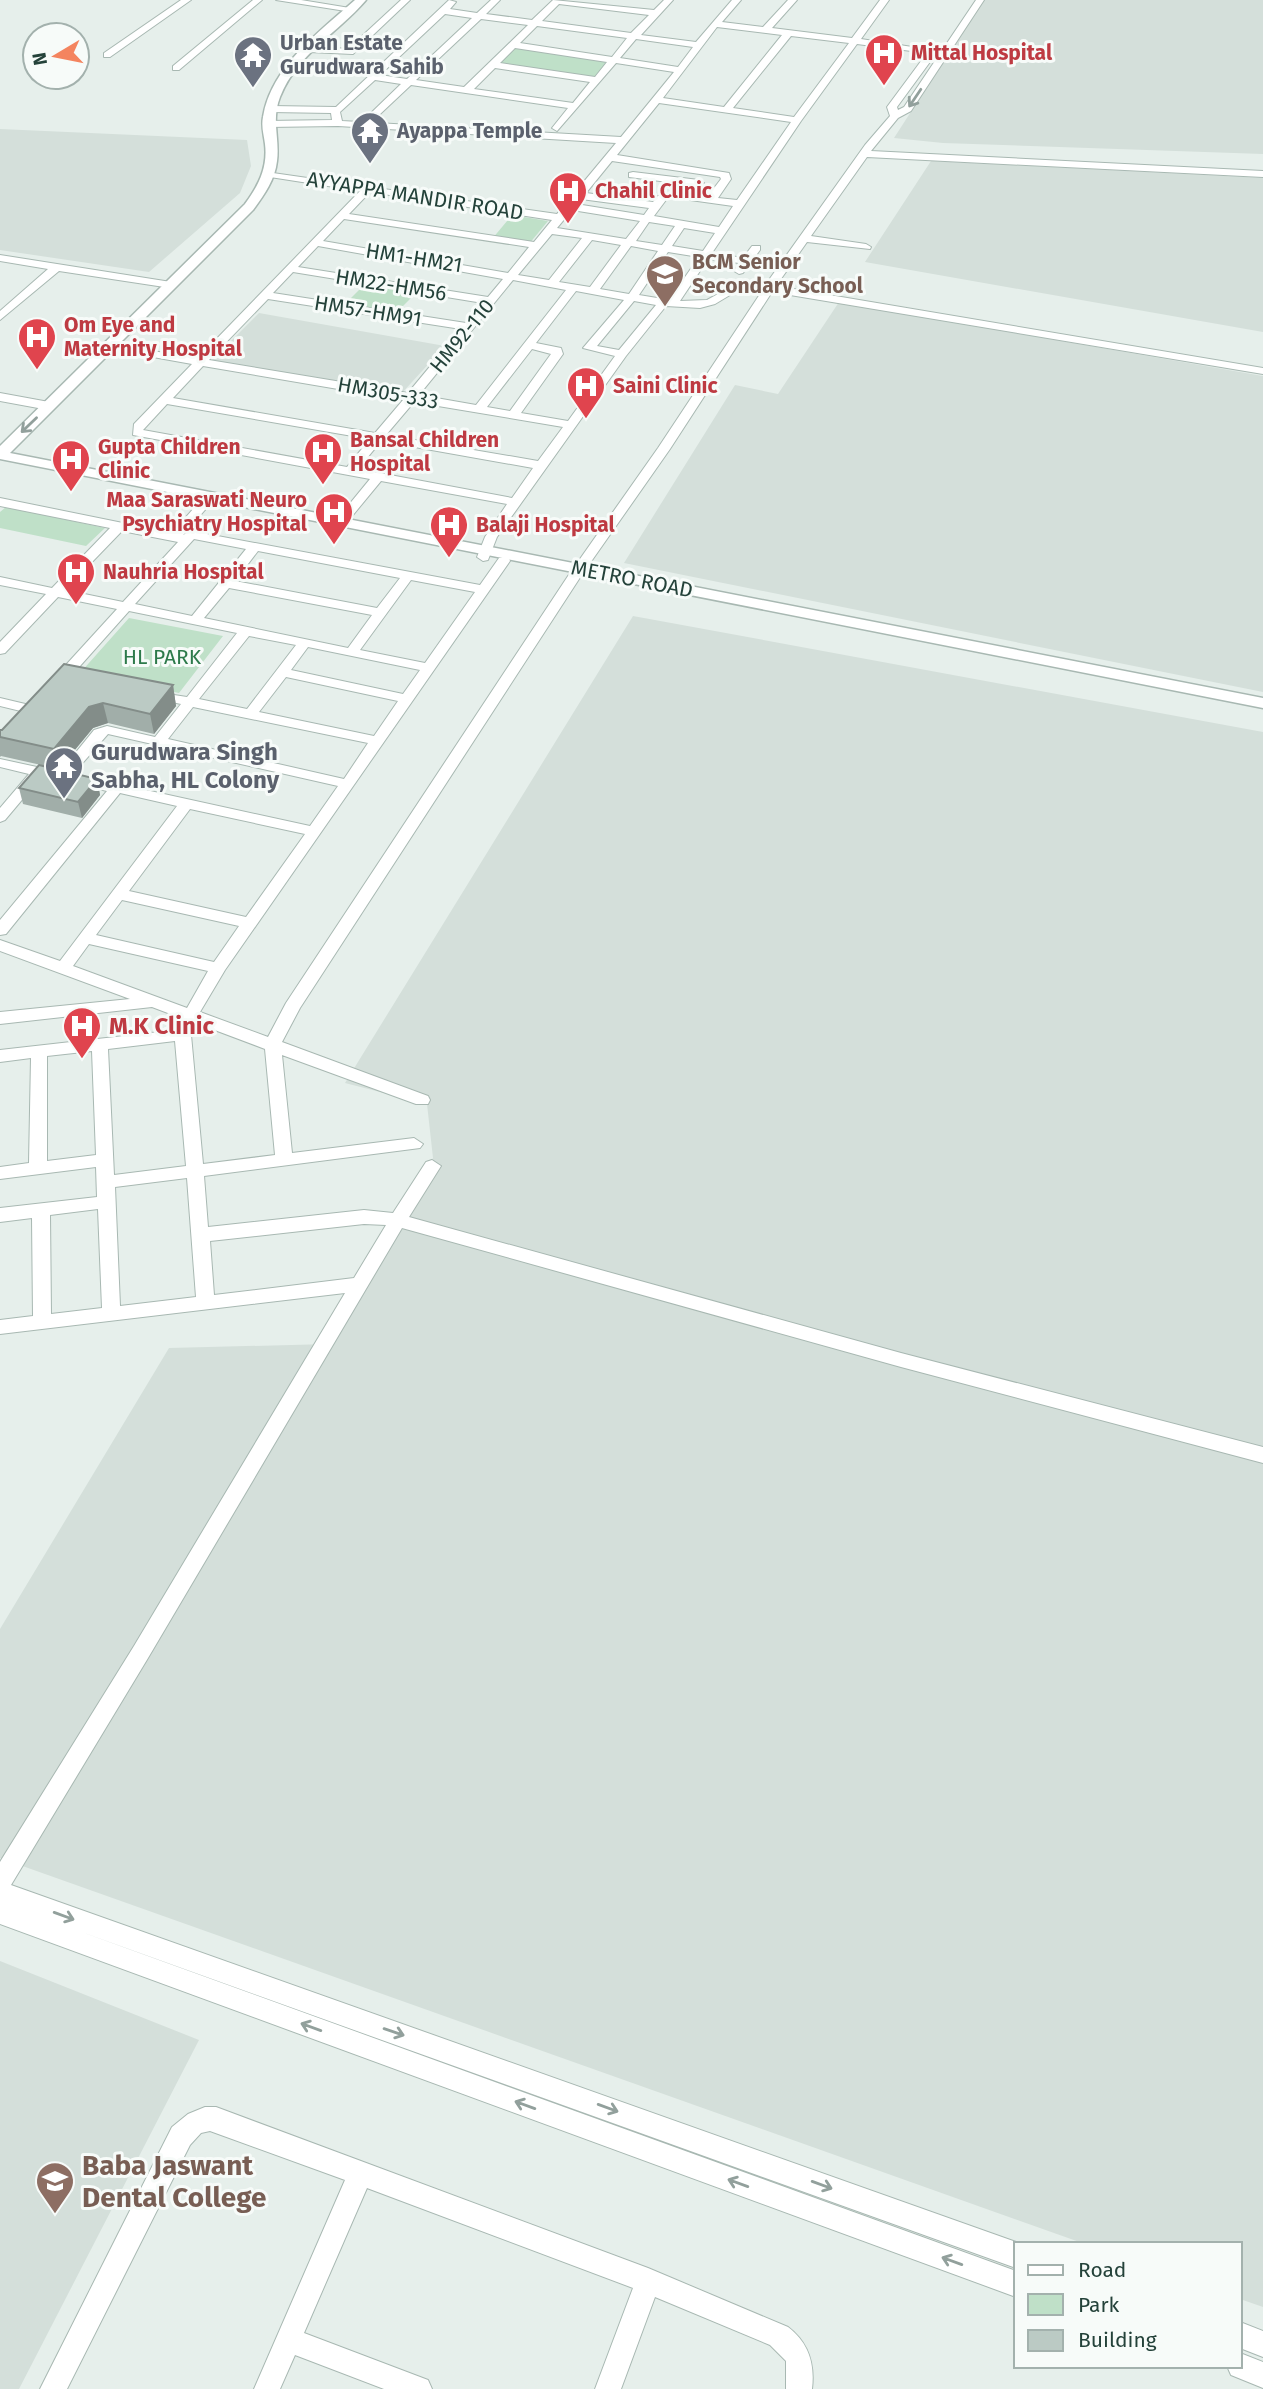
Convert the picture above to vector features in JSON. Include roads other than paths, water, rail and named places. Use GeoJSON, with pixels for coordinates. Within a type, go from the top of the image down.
{"type":"FeatureCollection","features":[{"type":"Feature","properties":{"kind":"street"},"geometry":{"type":"LineString","coordinates":[[107,55],[187,0]]}},
{"type":"Feature","properties":{"kind":"street"},"geometry":{"type":"LineString","coordinates":[[176,68],[258,0]]}},
{"type":"Feature","properties":{"kind":"street"},"geometry":{"type":"LineString","coordinates":[[280,0],[351,4]]}},
{"type":"Feature","properties":{"kind":"street"},"geometry":{"type":"LineString","coordinates":[[309,49],[349,52],[406,0]]}},
{"type":"Feature","properties":{"kind":"street"},"geometry":{"type":"LineString","coordinates":[[266,109],[335,111],[454,0]]}},
{"type":"Feature","properties":{"kind":"street"},"geometry":{"type":"LineString","coordinates":[[375,114],[496,0]]}},
{"type":"Feature","properties":{"kind":"street"},"geometry":{"type":"LineString","coordinates":[[557,128],[573,106],[668,0]]}},
{"type":"Feature","properties":{"kind":"street","name":"HM92-110"},"geometry":{"type":"LineString","coordinates":[[350,471],[737,0]]}},
{"type":"Feature","properties":{"kind":"street"},"geometry":{"type":"LineString","coordinates":[[766,30],[793,0]]}},
{"type":"Feature","properties":{"kind":"street"},"geometry":{"type":"LineString","coordinates":[[485,553],[491,537],[515,502],[622,354],[706,256],[797,120],[885,0]]}},
{"type":"Feature","properties":{"kind":"street"},"geometry":{"type":"LineString","coordinates":[[895,116],[892,107],[967,0]]}},
{"type":"Feature","properties":{"kind":"street"},"geometry":{"type":"LineString","coordinates":[[284,1160],[273,1044],[292,1007],[577,572],[664,449],[803,238],[895,116],[908,109],[980,0]]}},
{"type":"Feature","properties":{"kind":"street"},"geometry":{"type":"LineString","coordinates":[[467,90],[557,1],[656,13]]}},
{"type":"Feature","properties":{"kind":"street"},"geometry":{"type":"LineString","coordinates":[[165,284],[249,207],[270,174],[272,154],[266,109],[282,81],[351,4]]}},
{"type":"Feature","properties":{"kind":"street"},"geometry":{"type":"LineString","coordinates":[[0,454],[49,406],[239,205],[256,180],[262,163],[259,129],[270,84],[286,62],[351,4]]}},
{"type":"Feature","properties":{"kind":"street"},"geometry":{"type":"LineString","coordinates":[[443,10],[698,45]]}},
{"type":"Feature","properties":{"kind":"street"},"geometry":{"type":"LineString","coordinates":[[715,24],[933,51]]}},
{"type":"Feature","properties":{"kind":"street"},"geometry":{"type":"LineString","coordinates":[[726,110],[789,33]]}},
{"type":"Feature","properties":{"kind":"street"},"geometry":{"type":"LineString","coordinates":[[515,45],[681,70]]}},
{"type":"Feature","properties":{"kind":"street"},"geometry":{"type":"LineString","coordinates":[[494,65],[596,80]]}},
{"type":"Feature","properties":{"kind":"street"},"geometry":{"type":"LineString","coordinates":[[373,77],[573,106]]}},
{"type":"Feature","properties":{"kind":"street"},"geometry":{"type":"LineString","coordinates":[[657,100],[797,120]]}},
{"type":"Feature","properties":{"kind":"street"},"geometry":{"type":"LineString","coordinates":[[335,111],[338,123]]}},
{"type":"Feature","properties":{"kind":"street"},"geometry":{"type":"LineString","coordinates":[[268,124],[338,123],[621,140]]}},
{"type":"Feature","properties":{"kind":"street"},"geometry":{"type":"LineString","coordinates":[[865,154],[1263,174]]}},
{"type":"Feature","properties":{"kind":"street"},"geometry":{"type":"LineString","coordinates":[[609,157],[725,175],[726,179],[711,200]]}},
{"type":"Feature","properties":{"kind":"street"},"geometry":{"type":"LineString","coordinates":[[623,187],[642,162]]}},
{"type":"Feature","properties":{"kind":"street","name":"AYYAPPA MANDIR ROAD"},"geometry":{"type":"LineString","coordinates":[[270,174],[560,218]]}},
{"type":"Feature","properties":{"kind":"street"},"geometry":{"type":"LineString","coordinates":[[578,194],[623,187],[699,183]]}},
{"type":"Feature","properties":{"kind":"street"},"geometry":{"type":"LineString","coordinates":[[623,187],[656,206]]}},
{"type":"Feature","properties":{"kind":"street"},"geometry":{"type":"LineString","coordinates":[[366,190],[138,427],[138,434],[515,502]]}},
{"type":"Feature","properties":{"kind":"street"},"geometry":{"type":"LineString","coordinates":[[593,290],[662,198],[670,195],[740,204]]}},
{"type":"Feature","properties":{"kind":"street"},"geometry":{"type":"LineString","coordinates":[[569,206],[724,231]]}},
{"type":"Feature","properties":{"kind":"street"},"geometry":{"type":"LineString","coordinates":[[342,216],[411,226],[425,244],[461,239],[536,245]]}},
{"type":"Feature","properties":{"kind":"street"},"geometry":{"type":"LineString","coordinates":[[365,230],[374,221]]}},
{"type":"Feature","properties":{"kind":"street"},"geometry":{"type":"LineString","coordinates":[[622,354],[589,348],[632,297],[681,225]]}},
{"type":"Feature","properties":{"kind":"street"},"geometry":{"type":"LineString","coordinates":[[402,235],[411,226]]}},
{"type":"Feature","properties":{"kind":"street"},"geometry":{"type":"LineString","coordinates":[[549,230],[744,261]]}},
{"type":"Feature","properties":{"kind":"street"},"geometry":{"type":"LineString","coordinates":[[552,283],[590,237]]}},
{"type":"Feature","properties":{"kind":"street"},"geometry":{"type":"LineString","coordinates":[[803,238],[866,247]]}},
{"type":"Feature","properties":{"kind":"street","name":"HM1-HM21"},"geometry":{"type":"LineString","coordinates":[[316,243],[353,243],[385,253],[425,244],[446,258],[512,275],[668,303],[710,302],[738,286]]}},
{"type":"Feature","properties":{"kind":"street"},"geometry":{"type":"LineString","coordinates":[[385,253],[394,244]]}},
{"type":"Feature","properties":{"kind":"street"},"geometry":{"type":"LineString","coordinates":[[756,248],[744,261],[734,279],[738,286],[771,288],[1263,371]]}},
{"type":"Feature","properties":{"kind":"street"},"geometry":{"type":"LineString","coordinates":[[0,258],[165,284]]}},
{"type":"Feature","properties":{"kind":"street"},"geometry":{"type":"LineString","coordinates":[[0,317],[55,268]]}},
{"type":"Feature","properties":{"kind":"street","name":"HM22-HM56"},"geometry":{"type":"LineString","coordinates":[[292,269],[491,301]]}},
{"type":"Feature","properties":{"kind":"street"},"geometry":{"type":"LineString","coordinates":[[479,409],[574,287]]}},
{"type":"Feature","properties":{"kind":"street","name":"HM57-HM91"},"geometry":{"type":"LineString","coordinates":[[266,295],[470,327]]}},
{"type":"Feature","properties":{"kind":"street"},"geometry":{"type":"LineString","coordinates":[[0,304],[13,305]]}},
{"type":"Feature","properties":{"kind":"street"},"geometry":{"type":"LineString","coordinates":[[513,415],[558,354],[556,350],[529,345]]}},
{"type":"Feature","properties":{"kind":"street"},"geometry":{"type":"LineString","coordinates":[[0,435],[103,346]]}},
{"type":"Feature","properties":{"kind":"street","name":"HM305-333"},"geometry":{"type":"LineString","coordinates":[[103,346],[572,425]]}},
{"type":"Feature","properties":{"kind":"street"},"geometry":{"type":"LineString","coordinates":[[0,397],[49,406]]}},
{"type":"Feature","properties":{"kind":"street"},"geometry":{"type":"LineString","coordinates":[[164,400],[543,466]]}},
{"type":"Feature","properties":{"kind":"street","name":"METRO ROAD"},"geometry":{"type":"LineString","coordinates":[[0,454],[338,526]]}},
{"type":"Feature","properties":{"kind":"street","name":"METRO ROAD"},"geometry":{"type":"LineString","coordinates":[[0,464],[485,553],[1263,711]]}},
{"type":"Feature","properties":{"kind":"street"},"geometry":{"type":"LineString","coordinates":[[338,526],[378,477]]}},
{"type":"Feature","properties":{"kind":"street"},"geometry":{"type":"LineString","coordinates":[[0,502],[181,538],[191,535],[484,590]]}},
{"type":"Feature","properties":{"kind":"street"},"geometry":{"type":"LineString","coordinates":[[0,702],[37,706],[70,677],[181,538],[205,503]]}},
{"type":"Feature","properties":{"kind":"street"},"geometry":{"type":"LineString","coordinates":[[0,650],[119,526]]}},
{"type":"Feature","properties":{"kind":"street"},"geometry":{"type":"LineString","coordinates":[[195,621],[255,547]]}},
{"type":"Feature","properties":{"kind":"street","name":"METRO ROAD"},"geometry":{"type":"LineString","coordinates":[[485,553],[505,561],[577,572],[1263,704]]}},
{"type":"Feature","properties":{"kind":"street"},"geometry":{"type":"LineString","coordinates":[[206,1303],[183,1035],[191,1014],[248,923],[505,561]]}},
{"type":"Feature","properties":{"kind":"street"},"geometry":{"type":"LineString","coordinates":[[352,652],[408,576]]}},
{"type":"Feature","properties":{"kind":"street"},"geometry":{"type":"LineString","coordinates":[[0,581],[429,668]]}},
{"type":"Feature","properties":{"kind":"street"},"geometry":{"type":"LineString","coordinates":[[226,583],[380,613]]}},
{"type":"Feature","properties":{"kind":"street"},"geometry":{"type":"LineString","coordinates":[[159,741],[246,631]]}},
{"type":"Feature","properties":{"kind":"street"},"geometry":{"type":"LineString","coordinates":[[250,715],[304,643]]}},
{"type":"Feature","properties":{"kind":"street"},"geometry":{"type":"LineString","coordinates":[[282,672],[407,699]]}},
{"type":"Feature","properties":{"kind":"street"},"geometry":{"type":"LineString","coordinates":[[140,692],[377,741]]}},
{"type":"Feature","properties":{"kind":"street"},"geometry":{"type":"LineString","coordinates":[[64,777],[102,730],[347,783]]}},
{"type":"Feature","properties":{"kind":"street"},"geometry":{"type":"LineString","coordinates":[[0,763],[314,831]]}},
{"type":"Feature","properties":{"kind":"street"},"geometry":{"type":"LineString","coordinates":[[0,817],[39,771]]}},
{"type":"Feature","properties":{"kind":"street"},"geometry":{"type":"LineString","coordinates":[[0,930],[117,788]]}},
{"type":"Feature","properties":{"kind":"street"},"geometry":{"type":"LineString","coordinates":[[63,968],[187,803]]}},
{"type":"Feature","properties":{"kind":"street"},"geometry":{"type":"LineString","coordinates":[[118,894],[248,923]]}},
{"type":"Feature","properties":{"kind":"street"},"geometry":{"type":"LineString","coordinates":[[86,938],[218,968]]}},
{"type":"Feature","properties":{"kind":"street"},"geometry":{"type":"LineString","coordinates":[[0,945],[422,1100]]}},
{"type":"Feature","properties":{"kind":"street"},"geometry":{"type":"LineString","coordinates":[[0,1018],[156,1002]]}},
{"type":"Feature","properties":{"kind":"street"},"geometry":{"type":"LineString","coordinates":[[0,1056],[183,1035]]}},
{"type":"Feature","properties":{"kind":"street"},"geometry":{"type":"LineString","coordinates":[[100,1044],[111,1314]]}},
{"type":"Feature","properties":{"kind":"street"},"geometry":{"type":"LineString","coordinates":[[38,1168],[39,1051]]}},
{"type":"Feature","properties":{"kind":"street"},"geometry":{"type":"LineString","coordinates":[[106,1182],[414,1144]]}},
{"type":"Feature","properties":{"kind":"street"},"geometry":{"type":"LineString","coordinates":[[0,1173],[105,1160]]}},
{"type":"Feature","properties":{"kind":"street"},"geometry":{"type":"LineString","coordinates":[[0,1882],[141,1652],[357,1285],[432,1166]]}},
{"type":"Feature","properties":{"kind":"street"},"geometry":{"type":"LineString","coordinates":[[0,1214],[106,1202]]}},
{"type":"Feature","properties":{"kind":"street"},"geometry":{"type":"LineString","coordinates":[[41,1210],[43,1322]]}},
{"type":"Feature","properties":{"kind":"street"},"geometry":{"type":"LineString","coordinates":[[201,1235],[364,1217],[398,1220],[861,1349],[1263,1455]]}},
{"type":"Feature","properties":{"kind":"street"},"geometry":{"type":"LineString","coordinates":[[0,1327],[357,1285]]}},
{"type":"Feature","properties":{"kind":"street"},"geometry":{"type":"LineString","coordinates":[[0,1892],[1014,2254]]}},
{"type":"Feature","properties":{"kind":"street"},"geometry":{"type":"LineString","coordinates":[[0,1913],[1014,2283]]}},
{"type":"Feature","properties":{"kind":"street"},"geometry":{"type":"LineString","coordinates":[[53,2389],[181,2136],[190,2125],[201,2118],[216,2119],[648,2281],[779,2336],[791,2344],[798,2356],[802,2371],[799,2389]]}},
{"type":"Feature","properties":{"kind":"street"},"geometry":{"type":"LineString","coordinates":[[267,2389],[360,2174]]}},
{"type":"Feature","properties":{"kind":"street"},"geometry":{"type":"LineString","coordinates":[[608,2389],[648,2281]]}},
{"type":"Feature","properties":{"kind":"street"},"geometry":{"type":"LineString","coordinates":[[1242,2336],[1263,2344]]}},
{"type":"Feature","properties":{"kind":"street"},"geometry":{"type":"LineString","coordinates":[[288,2340],[419,2389]]}},
{"type":"Feature","properties":{"kind":"street"},"geometry":{"type":"LineString","coordinates":[[1242,2367],[1263,2375]]}},
{"type":"Feature","properties":{"kind":"place","name":"Mittal Hospital"},"geometry":{"type":"Point","coordinates":[884,87]}},
{"type":"Feature","properties":{"kind":"place","name":"Urban Estate Gurudwara Sahib"},"geometry":{"type":"Point","coordinates":[253,89]}},
{"type":"Feature","properties":{"kind":"place","name":"Ayappa Temple"},"geometry":{"type":"Point","coordinates":[370,165]}},
{"type":"Feature","properties":{"kind":"place","name":"Chahil Clinic"},"geometry":{"type":"Point","coordinates":[568,225]}},
{"type":"Feature","properties":{"kind":"place","name":"BCM Senior Secondary School"},"geometry":{"type":"Point","coordinates":[665,308]}},
{"type":"Feature","properties":{"kind":"place","name":"Om Eye and Maternity Hospital"},"geometry":{"type":"Point","coordinates":[37,371]}},
{"type":"Feature","properties":{"kind":"place","name":"Saini Clinic"},"geometry":{"type":"Point","coordinates":[586,420]}},
{"type":"Feature","properties":{"kind":"place","name":"Bansal Children Hospital"},"geometry":{"type":"Point","coordinates":[323,486]}},
{"type":"Feature","properties":{"kind":"place","name":"Gupta Children Clinic"},"geometry":{"type":"Point","coordinates":[71,493]}},
{"type":"Feature","properties":{"kind":"place","name":"Maa Saraswati Neuro Psychiatry Hospital"},"geometry":{"type":"Point","coordinates":[334,546]}},
{"type":"Feature","properties":{"kind":"place","name":"Balaji Hospital"},"geometry":{"type":"Point","coordinates":[449,559]}},
{"type":"Feature","properties":{"kind":"place","name":"Nauhria Hospital"},"geometry":{"type":"Point","coordinates":[76,606]}},
{"type":"Feature","properties":{"kind":"place","name":"Gurudwara Singh Sabha, HL Colony"},"geometry":{"type":"Point","coordinates":[64,800]}},
{"type":"Feature","properties":{"kind":"place","name":"M.K Clinic"},"geometry":{"type":"Point","coordinates":[82,1060]}},
{"type":"Feature","properties":{"kind":"place","name":"Baba Jaswant Dental College"},"geometry":{"type":"Point","coordinates":[55,2215]}},
{"type":"Feature","properties":{"kind":"park label","name":"HL PARK"},"geometry":{"type":"Point","coordinates":[162,657]}}]}
